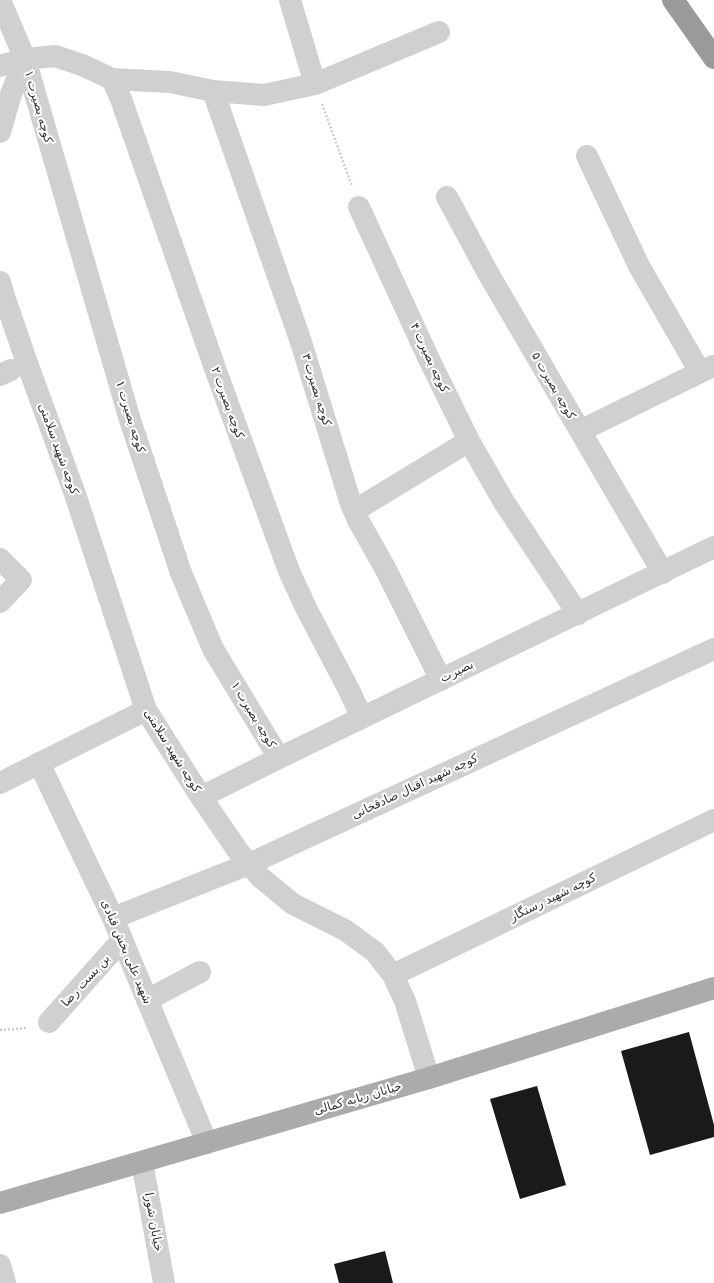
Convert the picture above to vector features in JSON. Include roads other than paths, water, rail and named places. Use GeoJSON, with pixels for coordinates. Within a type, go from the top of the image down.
{"type":"FeatureCollection","features":[{"type":"Feature","properties":{"kind":"highway"},"geometry":{"type":"LineString","coordinates":[[673,0],[714,58]]}},
{"type":"Feature","properties":{"kind":"main road","name":"خیابان ربابه کمالی"},"geometry":{"type":"LineString","coordinates":[[0,1203],[429,1078],[713,992]]}},
{"type":"Feature","properties":{"kind":"street","name":"کوچه بصیرت ۱"},"geometry":{"type":"LineString","coordinates":[[0,0],[25,59],[130,420],[181,573],[213,649],[279,758]]}},
{"type":"Feature","properties":{"kind":"street"},"geometry":{"type":"LineString","coordinates":[[290,0],[315,84]]}},
{"type":"Feature","properties":{"kind":"street"},"geometry":{"type":"LineString","coordinates":[[0,66],[25,59],[55,56],[82,65],[112,79],[170,82],[213,91],[264,95],[315,84],[439,32]]}},
{"type":"Feature","properties":{"kind":"street"},"geometry":{"type":"LineString","coordinates":[[0,132],[10,94],[25,59]]}},
{"type":"Feature","properties":{"kind":"street","name":"کوچه بصیرت ۲"},"geometry":{"type":"LineString","coordinates":[[112,79],[121,99],[217,374],[289,571],[306,608],[362,718]]}},
{"type":"Feature","properties":{"kind":"street","name":"کوچه بصیرت ۳"},"geometry":{"type":"LineString","coordinates":[[213,91],[300,339],[354,511],[385,568],[440,680]]}},
{"type":"Feature","properties":{"kind":"street"},"geometry":{"type":"LineString","coordinates":[[580,431],[707,369],[639,266],[587,156]]}},
{"type":"Feature","properties":{"kind":"street","name":"کوچه بصیرت ۵"},"geometry":{"type":"LineString","coordinates":[[447,197],[488,272],[663,573]]}},
{"type":"Feature","properties":{"kind":"street","name":"کوچه بصیرت ۴"},"geometry":{"type":"LineString","coordinates":[[359,207],[427,355],[469,441],[504,502],[578,614]]}},
{"type":"Feature","properties":{"kind":"street","name":"کوچه شهید سلامتی"},"geometry":{"type":"LineString","coordinates":[[0,282],[22,349],[75,494],[146,710],[201,797],[238,851],[260,878],[293,904],[345,930],[375,952],[393,975],[405,1001],[429,1078]]}},
{"type":"Feature","properties":{"kind":"street"},"geometry":{"type":"LineString","coordinates":[[354,511],[469,441]]}},
{"type":"Feature","properties":{"kind":"street","name":"بصیرت"},"geometry":{"type":"LineString","coordinates":[[201,797],[714,547]]}},
{"type":"Feature","properties":{"kind":"street"},"geometry":{"type":"LineString","coordinates":[[0,559],[21,580],[0,602]]}},
{"type":"Feature","properties":{"kind":"street","name":"کوچه شهید اقبال صادقخانی"},"geometry":{"type":"LineString","coordinates":[[113,918],[249,864],[714,649]]}},
{"type":"Feature","properties":{"kind":"street"},"geometry":{"type":"LineString","coordinates":[[0,783],[146,710]]}},
{"type":"Feature","properties":{"kind":"street","name":"شهید علی بخش قبادی"},"geometry":{"type":"LineString","coordinates":[[39,763],[113,918],[207,1143]]}},
{"type":"Feature","properties":{"kind":"street","name":"کوچه شهید رستگار"},"geometry":{"type":"LineString","coordinates":[[393,975],[714,820]]}},
{"type":"Feature","properties":{"kind":"street","name":"بن بست رضا"},"geometry":{"type":"LineString","coordinates":[[49,1022],[122,940]]}},
{"type":"Feature","properties":{"kind":"street"},"geometry":{"type":"LineString","coordinates":[[147,1000],[200,972]]}},
{"type":"Feature","properties":{"kind":"street","name":"خیابان شورا"},"geometry":{"type":"LineString","coordinates":[[142,1162],[164,1283]]}},
{"type":"Feature","properties":{"kind":"street"},"geometry":{"type":"LineString","coordinates":[[0,1265],[5,1283]]}}]}
